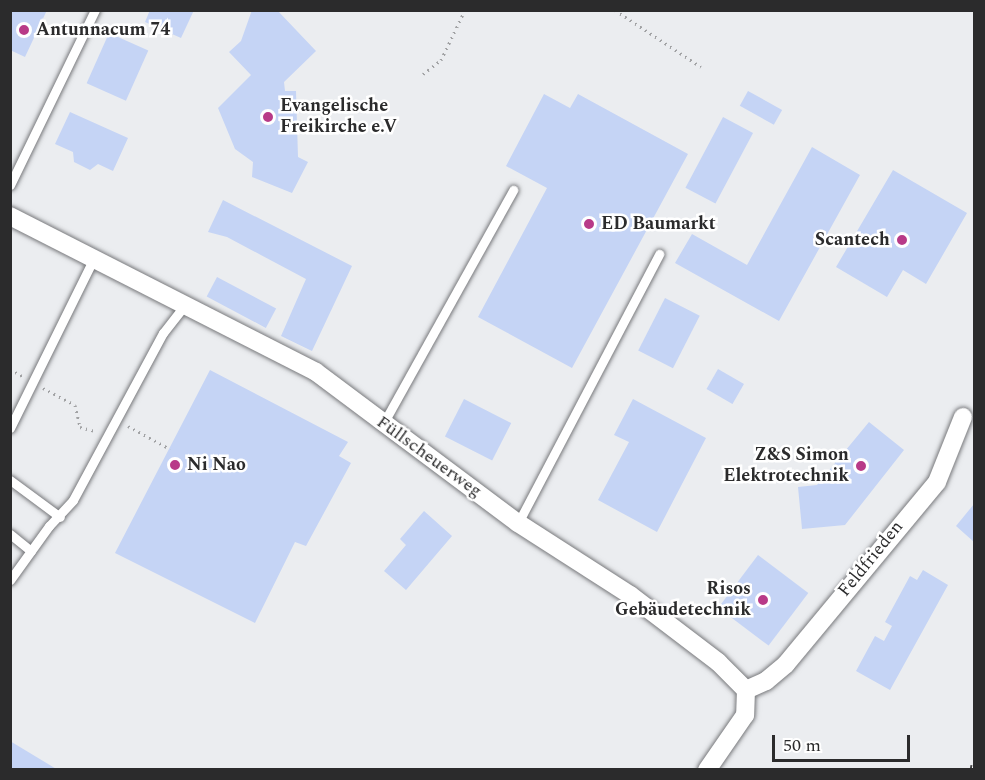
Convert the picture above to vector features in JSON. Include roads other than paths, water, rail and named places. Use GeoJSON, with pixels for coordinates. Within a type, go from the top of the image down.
{"type":"FeatureCollection","features":[{"type":"Feature","properties":{"kind":"street","name":"Füllscheuerweg"},"geometry":{"type":"LineString","coordinates":[[10,216],[316,372],[518,523],[630,595],[718,662],[746,690]]}},
{"type":"Feature","properties":{"kind":"street","name":"Feldfrieden"},"geometry":{"type":"LineString","coordinates":[[746,690],[766,681],[786,664],[937,482],[969,415]]}},
{"type":"Feature","properties":{"kind":"street"},"geometry":{"type":"LineString","coordinates":[[707,770],[745,715],[746,690]]}},
{"type":"Feature","properties":{"kind":"lane"},"geometry":{"type":"LineString","coordinates":[[10,185],[95,10]]}},
{"type":"Feature","properties":{"kind":"lane"},"geometry":{"type":"LineString","coordinates":[[383,423],[513,190]]}},
{"type":"Feature","properties":{"kind":"lane"},"geometry":{"type":"LineString","coordinates":[[518,523],[660,254]]}},
{"type":"Feature","properties":{"kind":"lane"},"geometry":{"type":"LineString","coordinates":[[10,428],[93,260]]}},
{"type":"Feature","properties":{"kind":"lane"},"geometry":{"type":"LineString","coordinates":[[10,580],[73,500],[163,333],[185,305]]}},
{"type":"Feature","properties":{"kind":"lane"},"geometry":{"type":"LineString","coordinates":[[10,480],[60,517]]}},
{"type":"Feature","properties":{"kind":"lane"},"geometry":{"type":"LineString","coordinates":[[10,534],[31,551]]}},
{"type":"Feature","properties":{"kind":"railway"},"geometry":{"type":"LineString","coordinates":[[973,770],[974,765]]}},
{"type":"Feature","properties":{"kind":"place","name":"Antunnacum 74"},"geometry":{"type":"Point","coordinates":[24,30]}},
{"type":"Feature","properties":{"kind":"place","name":"Evangelische Freikirche e.V"},"geometry":{"type":"Point","coordinates":[268,117]}},
{"type":"Feature","properties":{"kind":"place","name":"ED Baumarkt"},"geometry":{"type":"Point","coordinates":[589,224]}},
{"type":"Feature","properties":{"kind":"place","name":"Scantech"},"geometry":{"type":"Point","coordinates":[902,240]}},
{"type":"Feature","properties":{"kind":"place","name":"Ni Nao"},"geometry":{"type":"Point","coordinates":[175,465]}},
{"type":"Feature","properties":{"kind":"place","name":"Z&S Simon Elektrotechnik"},"geometry":{"type":"Point","coordinates":[861,466]}},
{"type":"Feature","properties":{"kind":"place","name":"Risos Gebäudetechnik"},"geometry":{"type":"Point","coordinates":[763,600]}}]}
